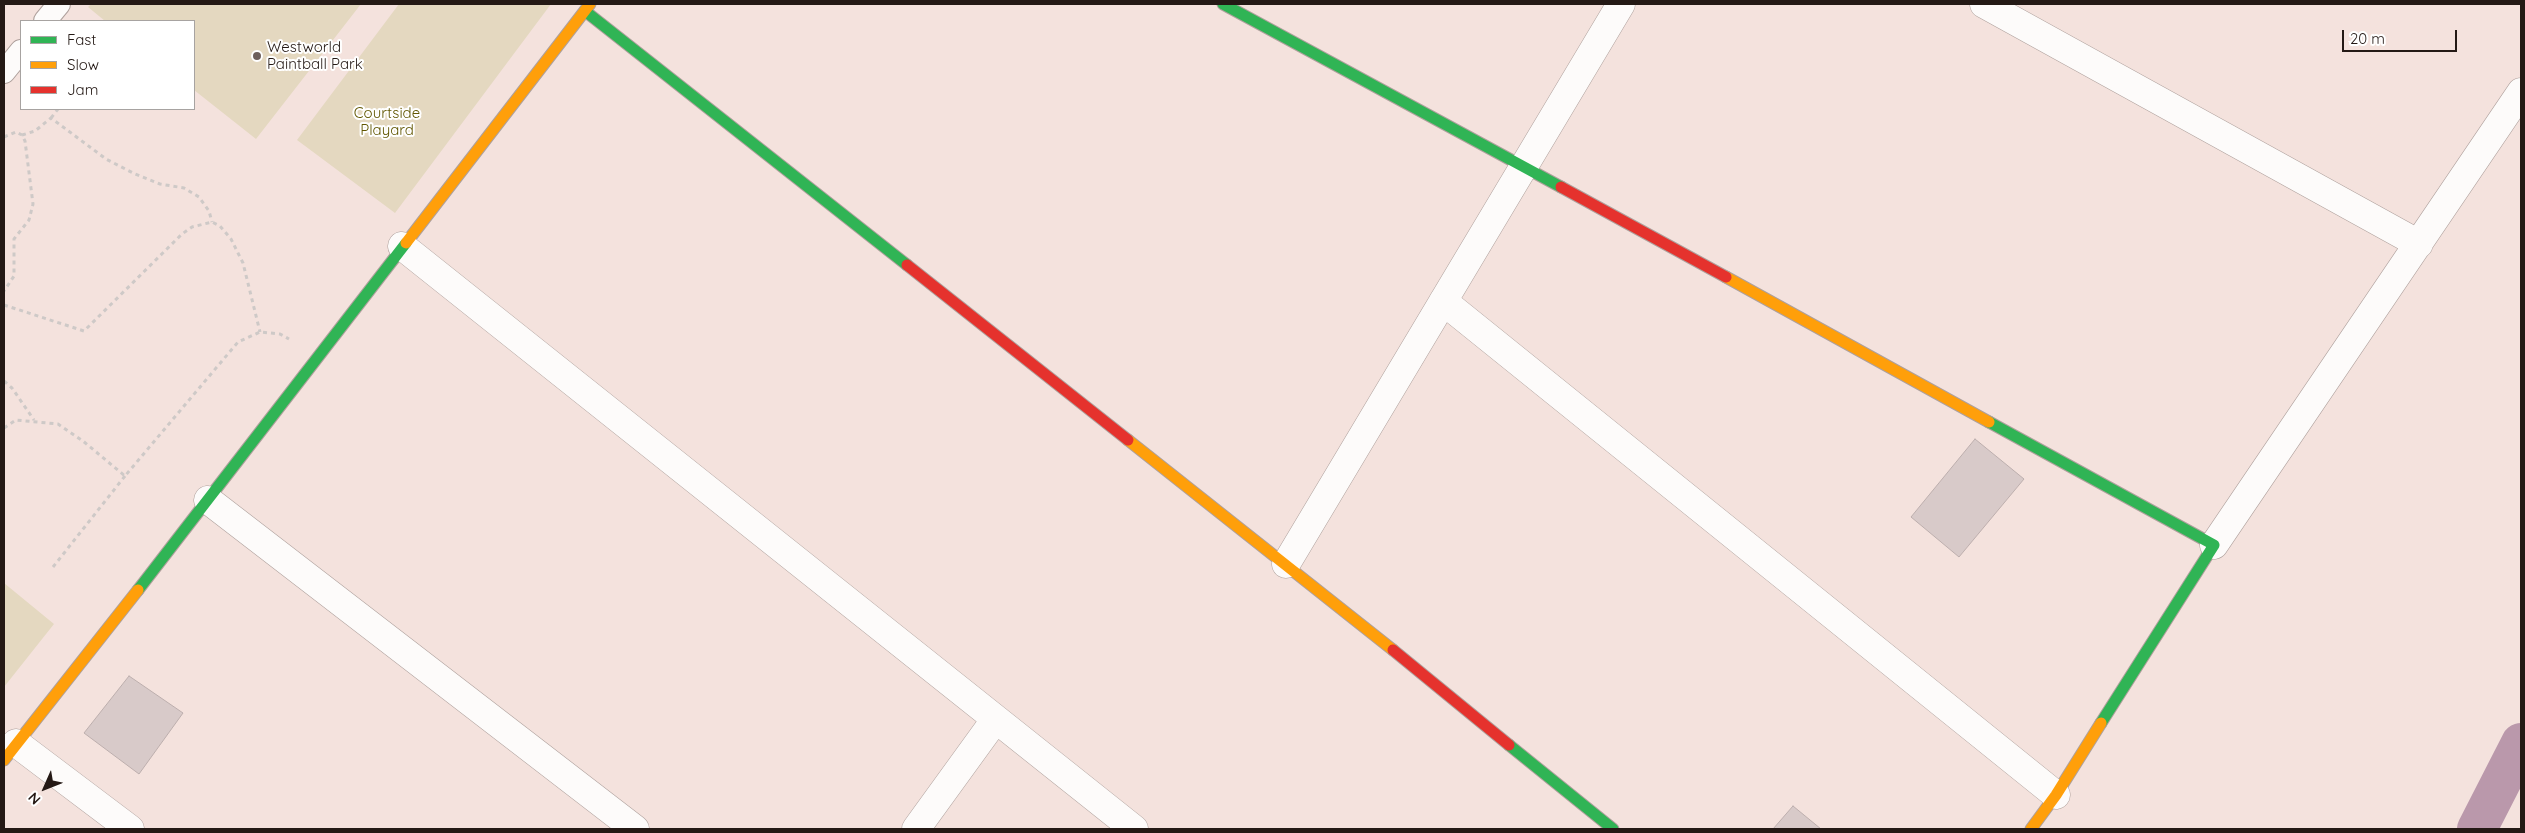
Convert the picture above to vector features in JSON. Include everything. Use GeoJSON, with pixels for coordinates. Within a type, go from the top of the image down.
{"type":"FeatureCollection","features":[{"type":"Feature","properties":{"kind":"street"},"geometry":{"type":"LineString","coordinates":[[1222,4],[1524,166],[2214,545]]}},
{"type":"Feature","properties":{"kind":"street"},"geometry":{"type":"LineString","coordinates":[[1286,564],[1621,4]]}},
{"type":"Feature","properties":{"kind":"street"},"geometry":{"type":"LineString","coordinates":[[1984,4],[2418,244]]}},
{"type":"Feature","properties":{"kind":"street"},"geometry":{"type":"LineString","coordinates":[[130,829],[10,752],[208,500],[587,7],[1286,564],[1613,829]]}},
{"type":"Feature","properties":{"kind":"street"},"geometry":{"type":"LineString","coordinates":[[2031,829],[2056,795],[2214,545],[2521,92]]}},
{"type":"Feature","properties":{"kind":"street"},"geometry":{"type":"LineString","coordinates":[[402,246],[1134,829]]}},
{"type":"Feature","properties":{"kind":"street"},"geometry":{"type":"LineString","coordinates":[[1444,301],[2056,795]]}},
{"type":"Feature","properties":{"kind":"street"},"geometry":{"type":"LineString","coordinates":[[208,500],[635,829]]}},
{"type":"Feature","properties":{"kind":"street"},"geometry":{"type":"LineString","coordinates":[[916,829],[995,720]]}},
{"type":"Feature","properties":{"kind":"lane"},"geometry":{"type":"LineString","coordinates":[[46,20],[59,4]]}},
{"type":"Feature","properties":{"kind":"lane"},"geometry":{"type":"LineString","coordinates":[[4,72],[20,52]]}},
{"type":"Feature","properties":{"kind":"path"},"geometry":{"type":"LineString","coordinates":[[5,134],[16,132],[22,135],[35,131],[51,118],[57,110]]}},
{"type":"Feature","properties":{"kind":"path"},"geometry":{"type":"LineString","coordinates":[[51,118],[106,160],[160,184],[184,188],[199,197],[209,211],[212,222],[226,232],[236,248],[245,272],[260,332]]}},
{"type":"Feature","properties":{"kind":"path"},"geometry":{"type":"LineString","coordinates":[[4,291],[14,276],[14,239],[29,220],[32,204],[29,162],[22,135]]}},
{"type":"Feature","properties":{"kind":"path"},"geometry":{"type":"LineString","coordinates":[[4,305],[84,331],[182,234],[192,227],[212,222]]}},
{"type":"Feature","properties":{"kind":"path"},"geometry":{"type":"LineString","coordinates":[[53,567],[125,476],[238,342],[260,332],[280,334],[318,356]]}},
{"type":"Feature","properties":{"kind":"path"},"geometry":{"type":"LineString","coordinates":[[4,381],[12,388],[34,420]]}},
{"type":"Feature","properties":{"kind":"path"},"geometry":{"type":"LineString","coordinates":[[4,428],[16,420],[34,420],[58,424],[125,476]]}},
{"type":"Feature","properties":{"kind":"green space","name":"Westworld Paintball Park"},"geometry":{"type":"Polygon","coordinates":[[[91,4],[361,4],[256,139],[195,91],[195,20],[104,20],[88,7],[91,4]]]}},
{"type":"Feature","properties":{"kind":"green space","name":"Courtside Playard"},"geometry":{"type":"Polygon","coordinates":[[[399,4],[551,4],[395,213],[297,140],[399,4]]]}},
{"type":"Feature","properties":{"kind":"green space"},"geometry":{"type":"Polygon","coordinates":[[[4,583],[54,624],[4,687],[4,583]]]}},
{"type":"Feature","properties":{"kind":"building"},"geometry":{"type":"Polygon","coordinates":[[[1975,439],[2024,479],[1959,557],[1911,517],[1975,439]]]}},
{"type":"Feature","properties":{"kind":"building"},"geometry":{"type":"Polygon","coordinates":[[[129,676],[183,713],[139,774],[84,733],[129,676]]]}},
{"type":"Feature","properties":{"kind":"building"},"geometry":{"type":"Polygon","coordinates":[[[1793,806],[1821,829],[1773,829],[1793,806]]]}},
{"type":"Feature","properties":{"kind":"waterway"},"geometry":{"type":"LineString","coordinates":[[2477,829],[2521,743]]}},
{"type":"Feature","properties":{"kind":"traffic: fast"},"geometry":{"type":"LineString","coordinates":[[1223,4],[1561,187]]}},
{"type":"Feature","properties":{"kind":"traffic: fast"},"geometry":{"type":"LineString","coordinates":[[585,11],[907,265]]}},
{"type":"Feature","properties":{"kind":"traffic: fast"},"geometry":{"type":"LineString","coordinates":[[138,590],[406,243]]}},
{"type":"Feature","properties":{"kind":"traffic: fast"},"geometry":{"type":"LineString","coordinates":[[1989,422],[2214,545],[2101,723]]}},
{"type":"Feature","properties":{"kind":"traffic: fast"},"geometry":{"type":"LineString","coordinates":[[1509,745],[1613,829]]}},
{"type":"Feature","properties":{"kind":"traffic: slow"},"geometry":{"type":"LineString","coordinates":[[406,243],[590,4]]}},
{"type":"Feature","properties":{"kind":"traffic: slow"},"geometry":{"type":"LineString","coordinates":[[1726,277],[1989,422]]}},
{"type":"Feature","properties":{"kind":"traffic: slow"},"geometry":{"type":"LineString","coordinates":[[1128,440],[1393,650]]}},
{"type":"Feature","properties":{"kind":"traffic: slow"},"geometry":{"type":"LineString","coordinates":[[4,760],[138,590]]}},
{"type":"Feature","properties":{"kind":"traffic: slow"},"geometry":{"type":"LineString","coordinates":[[2031,829],[2056,795],[2101,723]]}},
{"type":"Feature","properties":{"kind":"traffic: jam"},"geometry":{"type":"LineString","coordinates":[[1561,187],[1726,277]]}},
{"type":"Feature","properties":{"kind":"traffic: jam"},"geometry":{"type":"LineString","coordinates":[[907,265],[1128,440]]}},
{"type":"Feature","properties":{"kind":"traffic: jam"},"geometry":{"type":"LineString","coordinates":[[1393,650],[1509,745]]}},
{"type":"Feature","properties":{"kind":"place","name":"Westworld Paintball Park"},"geometry":{"type":"Point","coordinates":[257,56]}}]}
